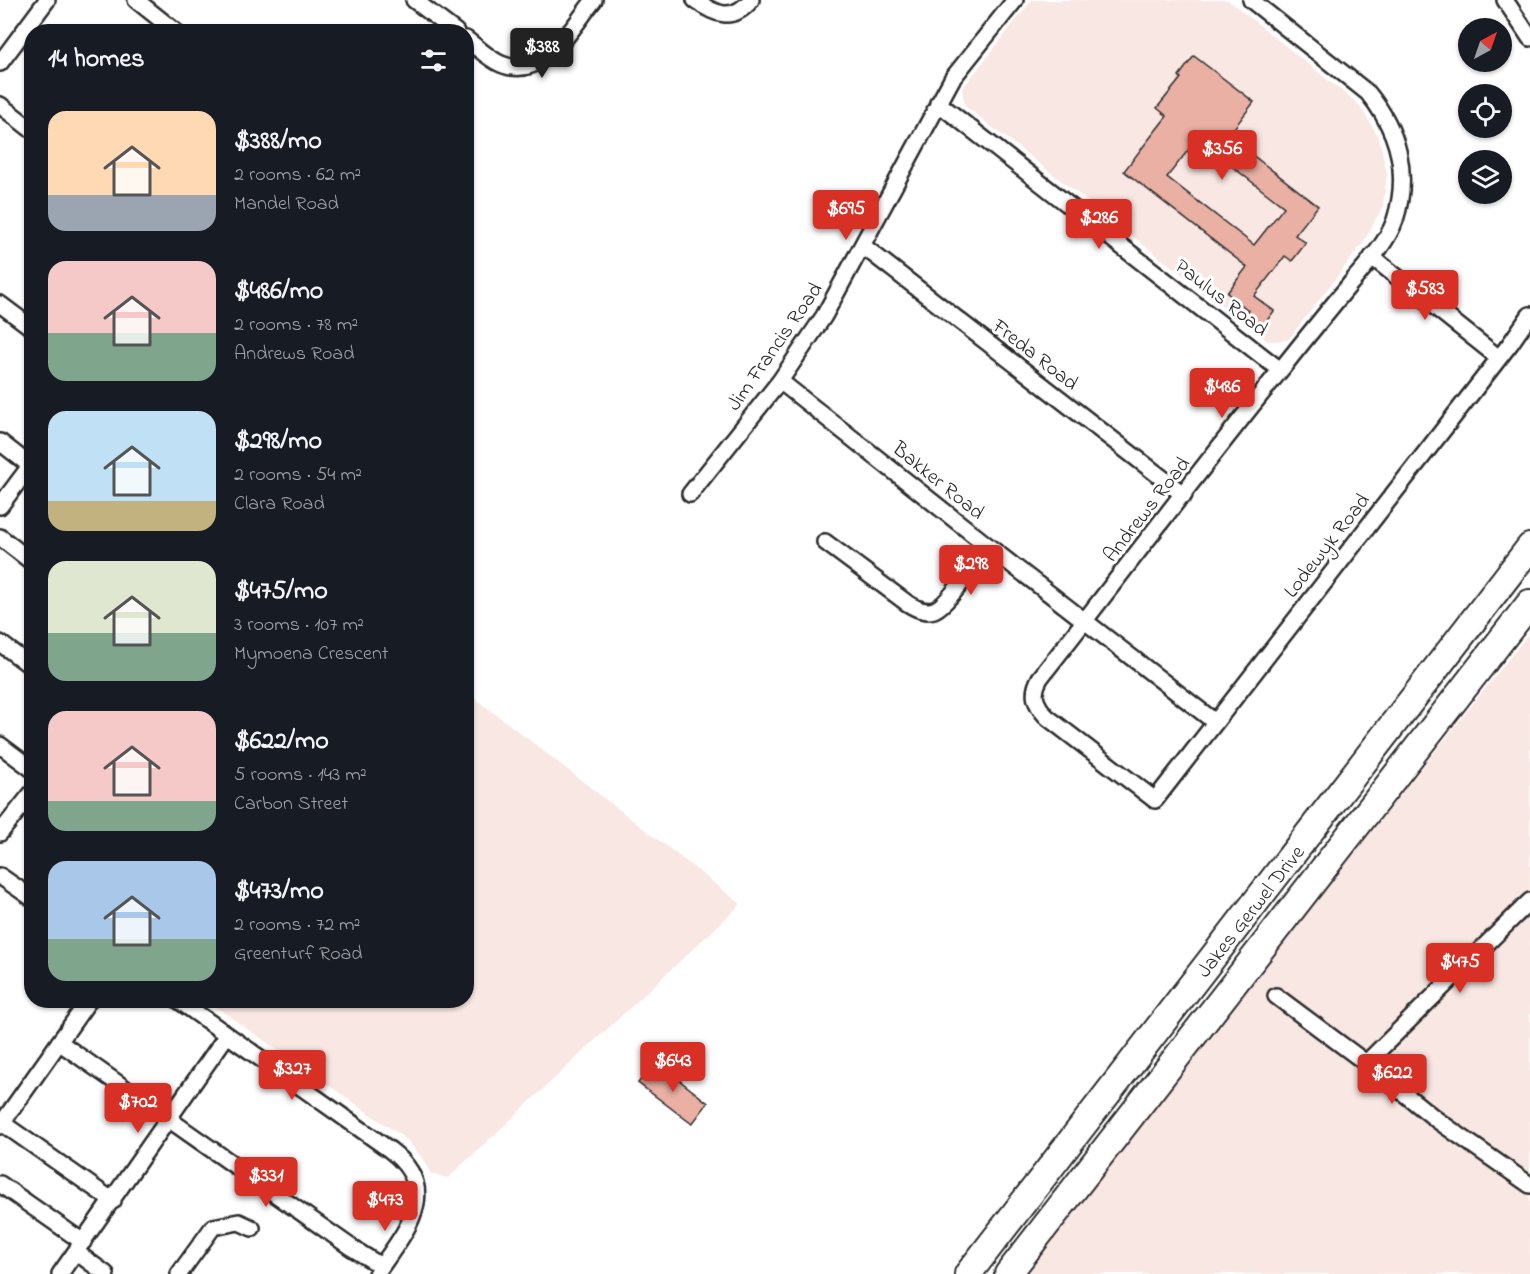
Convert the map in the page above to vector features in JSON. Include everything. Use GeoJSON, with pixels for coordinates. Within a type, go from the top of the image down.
{"type":"FeatureCollection","features":[{"type":"Feature","properties":{"kind":"highway"},"geometry":{"type":"LineString","coordinates":[[1494,594],[1530,537]]}},
{"type":"Feature","properties":{"kind":"highway","name":"Jakes Gerwel Drive"},"geometry":{"type":"LineString","coordinates":[[968,1274],[1530,547]]}},
{"type":"Feature","properties":{"kind":"highway","name":"Jakes Gerwel Drive"},"geometry":{"type":"LineString","coordinates":[[1008,1274],[1530,603]]}},
{"type":"Feature","properties":{"kind":"street"},"geometry":{"type":"LineString","coordinates":[[29,24],[47,0]]}},
{"type":"Feature","properties":{"kind":"street"},"geometry":{"type":"LineString","coordinates":[[136,0],[166,24]]}},
{"type":"Feature","properties":{"kind":"street"},"geometry":{"type":"LineString","coordinates":[[414,0],[446,24]]}},
{"type":"Feature","properties":{"kind":"street"},"geometry":{"type":"LineString","coordinates":[[474,44],[504,65],[526,67],[539,63],[551,54],[594,0]]}},
{"type":"Feature","properties":{"kind":"street"},"geometry":{"type":"LineString","coordinates":[[695,0],[715,13],[729,15],[743,9],[751,0]]}},
{"type":"Feature","properties":{"kind":"street","name":"Jim Francis Road"},"geometry":{"type":"LineString","coordinates":[[690,494],[780,381],[824,316],[952,79],[1015,0]]}},
{"type":"Feature","properties":{"kind":"street","name":"Andrews Road"},"geometry":{"type":"LineString","coordinates":[[1155,800],[1047,717],[1038,707],[1034,697],[1035,687],[1281,370],[1372,258],[1395,220],[1402,185],[1398,149],[1383,111],[1368,93],[1251,0]]}},
{"type":"Feature","properties":{"kind":"street"},"geometry":{"type":"LineString","coordinates":[[1505,0],[1530,38]]}},
{"type":"Feature","properties":{"kind":"street"},"geometry":{"type":"LineString","coordinates":[[0,63],[24,31]]}},
{"type":"Feature","properties":{"kind":"street","name":"Paulus Road"},"geometry":{"type":"LineString","coordinates":[[938,103],[1281,370]]}},
{"type":"Feature","properties":{"kind":"street"},"geometry":{"type":"LineString","coordinates":[[0,105],[24,124]]}},
{"type":"Feature","properties":{"kind":"street","name":"Freda Road"},"geometry":{"type":"LineString","coordinates":[[863,246],[1184,495]]}},
{"type":"Feature","properties":{"kind":"street"},"geometry":{"type":"LineString","coordinates":[[1372,258],[1499,358]]}},
{"type":"Feature","properties":{"kind":"street"},"geometry":{"type":"LineString","coordinates":[[0,304],[24,322]]}},
{"type":"Feature","properties":{"kind":"street","name":"Lodewyk Road"},"geometry":{"type":"LineString","coordinates":[[1155,800],[1530,315]]}},
{"type":"Feature","properties":{"kind":"street","name":"Bakker Road"},"geometry":{"type":"LineString","coordinates":[[780,381],[1215,722]]}},
{"type":"Feature","properties":{"kind":"street"},"geometry":{"type":"LineString","coordinates":[[0,442],[24,461]]}},
{"type":"Feature","properties":{"kind":"street"},"geometry":{"type":"LineString","coordinates":[[0,506],[24,475]]}},
{"type":"Feature","properties":{"kind":"street"},"geometry":{"type":"LineString","coordinates":[[0,537],[24,556]]}},
{"type":"Feature","properties":{"kind":"street"},"geometry":{"type":"LineString","coordinates":[[825,542],[907,603],[930,611],[942,606],[988,546]]}},
{"type":"Feature","properties":{"kind":"street"},"geometry":{"type":"LineString","coordinates":[[0,643],[24,661]]}},
{"type":"Feature","properties":{"kind":"street"},"geometry":{"type":"LineString","coordinates":[[0,745],[24,763]]}},
{"type":"Feature","properties":{"kind":"street"},"geometry":{"type":"LineString","coordinates":[[0,833],[24,803]]}},
{"type":"Feature","properties":{"kind":"street"},"geometry":{"type":"LineString","coordinates":[[0,876],[24,892]]}},
{"type":"Feature","properties":{"kind":"street"},"geometry":{"type":"LineString","coordinates":[[1366,1063],[1530,901]]}},
{"type":"Feature","properties":{"kind":"street"},"geometry":{"type":"LineString","coordinates":[[1276,996],[1366,1063],[1437,1120],[1530,1185]]}},
{"type":"Feature","properties":{"kind":"street"},"geometry":{"type":"LineString","coordinates":[[83,1008],[1,1124],[113,1201]]}},
{"type":"Feature","properties":{"kind":"street"},"geometry":{"type":"LineString","coordinates":[[59,1042],[352,1248],[378,1270],[414,1216],[417,1197],[414,1179],[401,1158],[189,1008]]}},
{"type":"Feature","properties":{"kind":"street"},"geometry":{"type":"LineString","coordinates":[[60,1274],[227,1035]]}},
{"type":"Feature","properties":{"kind":"street"},"geometry":{"type":"LineString","coordinates":[[0,1184],[80,1247],[106,1274]]}},
{"type":"Feature","properties":{"kind":"street"},"geometry":{"type":"LineString","coordinates":[[179,1274],[213,1227],[238,1222],[252,1228]]}},
{"type":"Feature","properties":{"kind":"shaded area"},"geometry":{"type":"Polygon","coordinates":[[[1032,0],[1228,0],[1358,104],[1379,137],[1387,174],[1383,206],[1363,243],[1288,340],[1268,341],[965,106],[962,89],[1032,0]]]}},
{"type":"Feature","properties":{"kind":"shaded area"},"geometry":{"type":"Polygon","coordinates":[[[1530,632],[1530,1274],[1020,1274],[1530,632]]]}},
{"type":"Feature","properties":{"kind":"shaded area"},"geometry":{"type":"Polygon","coordinates":[[[474,697],[741,904],[448,1178],[431,1174],[420,1155],[406,1139],[217,1008],[474,1008],[474,697]]]}},
{"type":"Feature","properties":{"kind":"building"},"geometry":{"type":"Polygon","coordinates":[[[1194,56],[1254,102],[1228,136],[1318,206],[1295,235],[1306,243],[1292,261],[1285,256],[1254,296],[1274,311],[1263,326],[1245,313],[1248,310],[1227,293],[1247,267],[1124,171],[1167,116],[1157,108],[1181,78],[1179,76],[1194,56]],[[1197,139],[1167,177],[1254,245],[1284,207],[1197,139]]]}},
{"type":"Feature","properties":{"kind":"building"},"geometry":{"type":"Polygon","coordinates":[[[655,1061],[708,1103],[692,1124],[638,1083],[655,1061]]]}}]}
